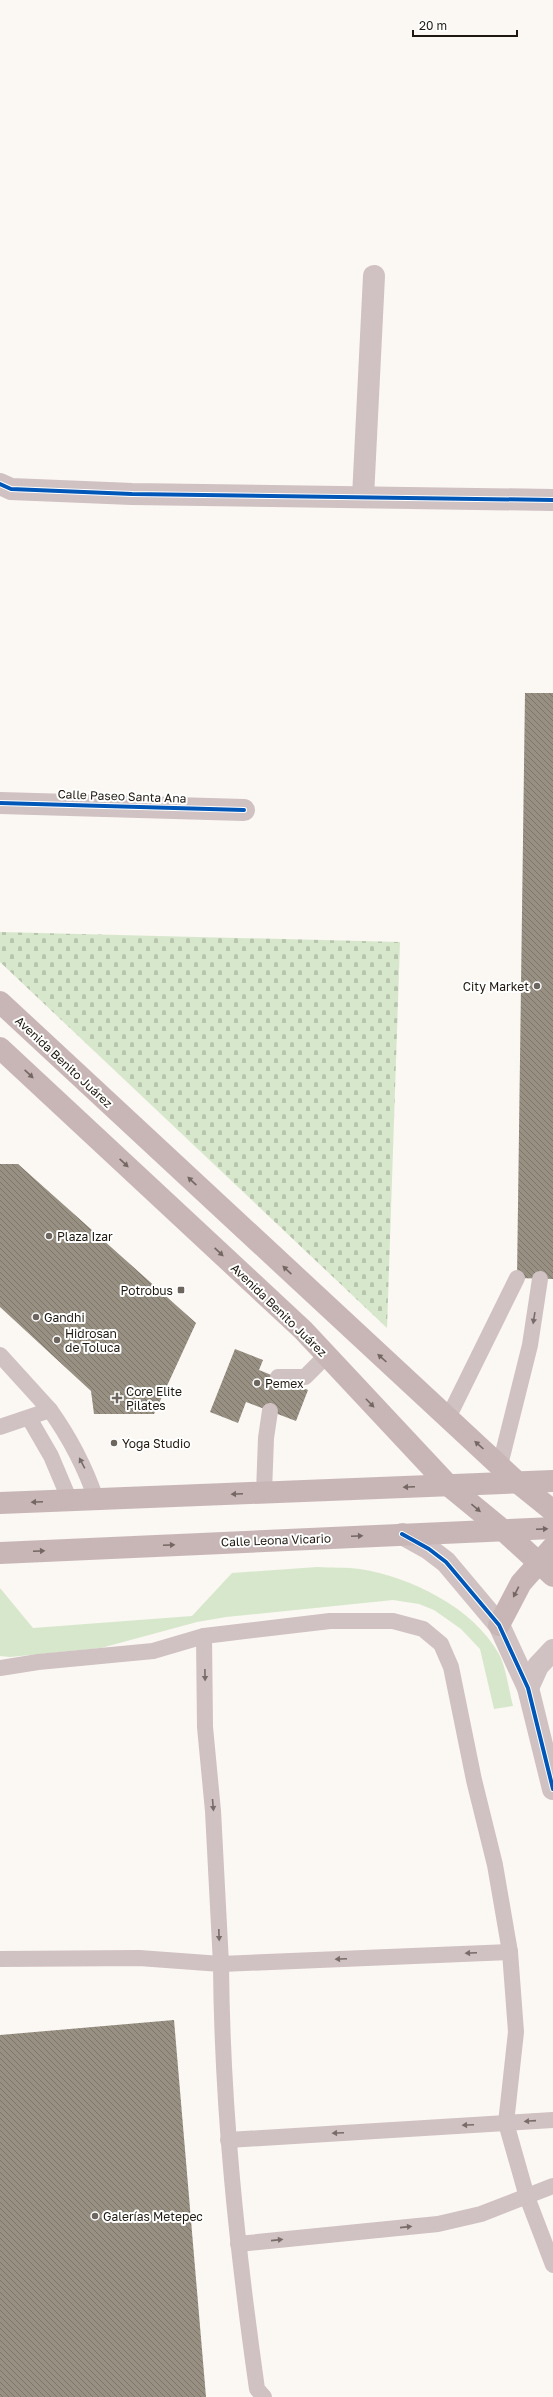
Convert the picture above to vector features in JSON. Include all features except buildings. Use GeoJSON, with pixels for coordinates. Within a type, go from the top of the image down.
{"type":"FeatureCollection","features":[{"type":"Feature","properties":{"kind":"main road","name":"Avenida Benito Juárez"},"geometry":{"type":"LineString","coordinates":[[0,1002],[517,1482],[553,1511]]}},
{"type":"Feature","properties":{"kind":"main road","name":"Avenida Benito Juárez"},"geometry":{"type":"LineString","coordinates":[[0,1048],[297,1325],[448,1485],[504,1531],[548,1562]]}},
{"type":"Feature","properties":{"kind":"main road"},"geometry":{"type":"LineString","coordinates":[[0,1503],[553,1481]]}},
{"type":"Feature","properties":{"kind":"main road","name":"Calle Leona Vicario"},"geometry":{"type":"LineString","coordinates":[[0,1553],[553,1528]]}},
{"type":"Feature","properties":{"kind":"main road"},"geometry":{"type":"LineString","coordinates":[[499,1625],[521,1583],[548,1562]]}},
{"type":"Feature","properties":{"kind":"street"},"geometry":{"type":"LineString","coordinates":[[363,497],[374,276]]}},
{"type":"Feature","properties":{"kind":"street"},"geometry":{"type":"LineString","coordinates":[[4,489],[132,494],[553,500]]}},
{"type":"Feature","properties":{"kind":"street","name":"Calle Paseo Santa Ana"},"geometry":{"type":"LineString","coordinates":[[0,803],[244,810]]}},
{"type":"Feature","properties":{"kind":"street"},"geometry":{"type":"LineString","coordinates":[[402,1534],[430,1549],[446,1562],[499,1625],[528,1688],[553,1789]]}},
{"type":"Feature","properties":{"kind":"street"},"geometry":{"type":"LineString","coordinates":[[528,1688],[538,1666],[553,1650]]}},
{"type":"Feature","properties":{"kind":"lane"},"geometry":{"type":"LineString","coordinates":[[448,1418],[517,1278]]}},
{"type":"Feature","properties":{"kind":"lane"},"geometry":{"type":"LineString","coordinates":[[500,1465],[530,1345],[540,1279]]}},
{"type":"Feature","properties":{"kind":"lane"},"geometry":{"type":"LineString","coordinates":[[0,1355],[50,1410],[63,1428],[86,1471],[96,1499]]}},
{"type":"Feature","properties":{"kind":"lane"},"geometry":{"type":"LineString","coordinates":[[278,1377],[305,1377],[326,1356]]}},
{"type":"Feature","properties":{"kind":"lane"},"geometry":{"type":"LineString","coordinates":[[0,1427],[50,1410]]}},
{"type":"Feature","properties":{"kind":"lane"},"geometry":{"type":"LineString","coordinates":[[264,1492],[266,1438],[270,1411]]}},
{"type":"Feature","properties":{"kind":"lane"},"geometry":{"type":"LineString","coordinates":[[29,1418],[51,1456],[70,1500]]}},
{"type":"Feature","properties":{"kind":"lane"},"geometry":{"type":"LineString","coordinates":[[0,1668],[38,1662],[153,1651],[204,1636],[330,1621],[393,1621],[423,1629],[441,1644],[451,1667],[474,1780],[495,1865],[510,1952],[516,2032],[506,2123],[527,2197],[553,2265]]}},
{"type":"Feature","properties":{"kind":"lane"},"geometry":{"type":"LineString","coordinates":[[204,1636],[206,1727],[213,1811],[221,1964],[222,2056],[228,2140],[238,2244],[257,2389],[264,2397]]}},
{"type":"Feature","properties":{"kind":"lane"},"geometry":{"type":"LineString","coordinates":[[0,1959],[139,1958],[221,1964],[510,1952]]}},
{"type":"Feature","properties":{"kind":"lane"},"geometry":{"type":"LineString","coordinates":[[228,2140],[553,2120]]}},
{"type":"Feature","properties":{"kind":"lane"},"geometry":{"type":"LineString","coordinates":[[238,2244],[438,2224],[481,2214],[553,2186]]}},
{"type":"Feature","properties":{"kind":"green space"},"geometry":{"type":"Polygon","coordinates":[[[0,932],[400,942],[387,1328],[0,962],[0,932]]]}},
{"type":"Feature","properties":{"kind":"green space"},"geometry":{"type":"Polygon","coordinates":[[[317,1567],[355,1568],[399,1579],[419,1587],[457,1609],[488,1637],[499,1654],[513,1706],[494,1709],[480,1649],[461,1629],[434,1610],[419,1604],[393,1600],[226,1617],[197,1622],[101,1648],[10,1657],[0,1656],[0,1588],[33,1628],[192,1616],[232,1573],[317,1567]]]}},
{"type":"Feature","properties":{"kind":"cycle path"},"geometry":{"type":"LineString","coordinates":[[0,484],[11,489],[132,494],[553,500]]}},
{"type":"Feature","properties":{"kind":"cycle path"},"geometry":{"type":"LineString","coordinates":[[0,803],[244,810]]}},
{"type":"Feature","properties":{"kind":"cycle path"},"geometry":{"type":"LineString","coordinates":[[402,1534],[429,1549],[446,1562],[499,1625],[528,1688],[553,1789]]}},
{"type":"Feature","properties":{"kind":"place","name":"City Market"},"geometry":{"type":"Point","coordinates":[537,986]}},
{"type":"Feature","properties":{"kind":"place","name":"Plaza Izar"},"geometry":{"type":"Point","coordinates":[49,1236]}},
{"type":"Feature","properties":{"kind":"place","name":"Potrobus"},"geometry":{"type":"Point","coordinates":[181,1290]}},
{"type":"Feature","properties":{"kind":"place","name":"Gandhi"},"geometry":{"type":"Point","coordinates":[36,1317]}},
{"type":"Feature","properties":{"kind":"place","name":"Hidrosan de Toluca"},"geometry":{"type":"Point","coordinates":[57,1340]}},
{"type":"Feature","properties":{"kind":"place","name":"Pemex"},"geometry":{"type":"Point","coordinates":[257,1383]}},
{"type":"Feature","properties":{"kind":"place","name":"Core Elite Pilates"},"geometry":{"type":"Point","coordinates":[117,1398]}},
{"type":"Feature","properties":{"kind":"place","name":"Yoga Studio"},"geometry":{"type":"Point","coordinates":[114,1443]}},
{"type":"Feature","properties":{"kind":"place","name":"Galerías Metepec"},"geometry":{"type":"Point","coordinates":[95,2216]}}]}
